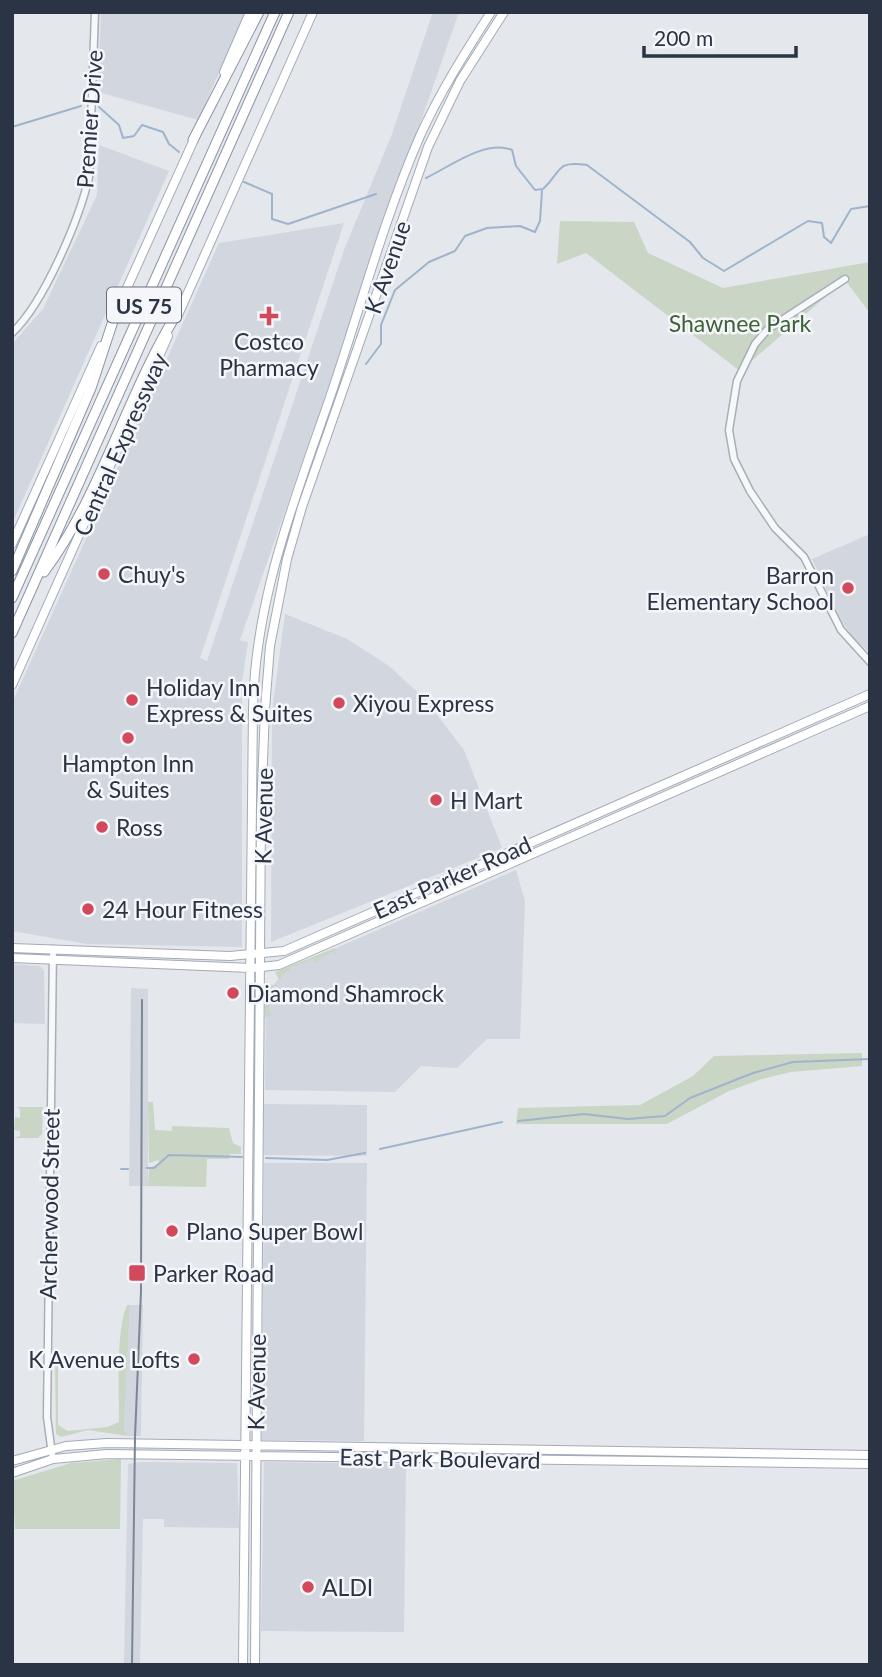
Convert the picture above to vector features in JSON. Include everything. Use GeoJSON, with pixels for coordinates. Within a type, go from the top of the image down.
{"type":"FeatureCollection","features":[{"type":"Feature","properties":{"kind":"highway"},"geometry":{"type":"LineString","coordinates":[[193,140],[259,12]]}},
{"type":"Feature","properties":{"kind":"highway","name":"Central Expressway"},"geometry":{"type":"LineString","coordinates":[[12,598],[275,12]]}},
{"type":"Feature","properties":{"kind":"highway","name":"Central Expressway"},"geometry":{"type":"LineString","coordinates":[[12,633],[289,12]]}},
{"type":"Feature","properties":{"kind":"highway"},"geometry":{"type":"LineString","coordinates":[[34,585],[58,554],[144,370],[179,310]]}},
{"type":"Feature","properties":{"kind":"highway"},"geometry":{"type":"LineString","coordinates":[[12,571],[90,388],[115,315]]}},
{"type":"Feature","properties":{"kind":"main road"},"geometry":{"type":"LineString","coordinates":[[12,544],[250,12]]}},
{"type":"Feature","properties":{"kind":"main road","name":"Central Expressway"},"geometry":{"type":"LineString","coordinates":[[12,685],[313,12]]}},
{"type":"Feature","properties":{"kind":"main road","name":"K Avenue"},"geometry":{"type":"LineString","coordinates":[[255,1665],[259,1172],[257,813],[253,708],[260,628],[276,553],[393,211],[429,118],[455,67],[491,12]]}},
{"type":"Feature","properties":{"kind":"main road","name":"K Avenue"},"geometry":{"type":"LineString","coordinates":[[257,813],[270,646],[287,559],[428,146],[449,101],[504,12]]}},
{"type":"Feature","properties":{"kind":"main road"},"geometry":{"type":"LineString","coordinates":[[393,211],[405,215]]}},
{"type":"Feature","properties":{"kind":"main road"},"geometry":{"type":"LineString","coordinates":[[12,679],[26,654]]}},
{"type":"Feature","properties":{"kind":"main road","name":"East Parker Road"},"geometry":{"type":"LineString","coordinates":[[12,948],[256,955],[285,951],[870,694]]}},
{"type":"Feature","properties":{"kind":"main road","name":"East Parker Road"},"geometry":{"type":"LineString","coordinates":[[12,958],[256,968],[287,962],[870,706]]}},
{"type":"Feature","properties":{"kind":"main road"},"geometry":{"type":"LineString","coordinates":[[253,708],[265,709]]}},
{"type":"Feature","properties":{"kind":"main road"},"geometry":{"type":"LineString","coordinates":[[612,807],[617,817]]}},
{"type":"Feature","properties":{"kind":"main road"},"geometry":{"type":"LineString","coordinates":[[457,875],[461,886]]}},
{"type":"Feature","properties":{"kind":"main road"},"geometry":{"type":"LineString","coordinates":[[394,903],[398,913]]}},
{"type":"Feature","properties":{"kind":"main road"},"geometry":{"type":"LineString","coordinates":[[332,930],[337,940]]}},
{"type":"Feature","properties":{"kind":"main road"},"geometry":{"type":"LineString","coordinates":[[120,952],[120,964]]}},
{"type":"Feature","properties":{"kind":"main road","name":"K Avenue"},"geometry":{"type":"LineString","coordinates":[[243,1665],[247,1240],[256,968]]}},
{"type":"Feature","properties":{"kind":"main road"},"geometry":{"type":"LineString","coordinates":[[249,1172],[259,1172]]}},
{"type":"Feature","properties":{"kind":"main road"},"geometry":{"type":"LineString","coordinates":[[247,1240],[258,1240]]}},
{"type":"Feature","properties":{"kind":"main road"},"geometry":{"type":"LineString","coordinates":[[247,1320],[257,1320]]}},
{"type":"Feature","properties":{"kind":"main road","name":"East Park Boulevard"},"geometry":{"type":"LineString","coordinates":[[12,1461],[51,1449],[95,1443],[870,1455]]}},
{"type":"Feature","properties":{"kind":"main road"},"geometry":{"type":"LineString","coordinates":[[185,1444],[186,1455]]}},
{"type":"Feature","properties":{"kind":"main road","name":"East Park Boulevard"},"geometry":{"type":"LineString","coordinates":[[12,1473],[53,1460],[95,1454],[870,1464]]}},
{"type":"Feature","properties":{"kind":"main road"},"geometry":{"type":"LineString","coordinates":[[244,1573],[255,1572]]}},
{"type":"Feature","properties":{"kind":"main road"},"geometry":{"type":"LineString","coordinates":[[244,1626],[255,1625]]}},
{"type":"Feature","properties":{"kind":"street","name":"Premier Drive"},"geometry":{"type":"LineString","coordinates":[[12,333],[37,303],[85,198],[89,177],[95,12]]}},
{"type":"Feature","properties":{"kind":"street"},"geometry":{"type":"LineString","coordinates":[[845,279],[768,329],[755,344],[735,388],[729,430],[734,459],[750,491],[775,528],[804,557],[841,630],[870,662]]}},
{"type":"Feature","properties":{"kind":"street","name":"Archerwood Street"},"geometry":{"type":"LineString","coordinates":[[53,949],[47,1417],[53,1460]]}},
{"type":"Feature","properties":{"kind":"shaded area"},"geometry":{"type":"Polygon","coordinates":[[[101,12],[246,12],[198,120],[98,92],[101,12]]]}},
{"type":"Feature","properties":{"kind":"shaded area"},"geometry":{"type":"Polygon","coordinates":[[[433,12],[459,12],[240,640],[248,642],[242,682],[242,947],[87,944],[12,931],[12,703],[219,243],[344,223],[200,658],[207,661],[344,250],[392,134],[433,12]]]}},
{"type":"Feature","properties":{"kind":"shaded area"},"geometry":{"type":"Polygon","coordinates":[[[99,145],[169,171],[12,524],[12,344],[43,309],[97,195],[99,145]]]}},
{"type":"Feature","properties":{"kind":"shaded area","name":"Barron Elementary School"},"geometry":{"type":"Polygon","coordinates":[[[870,534],[870,653],[852,637],[840,618],[812,559],[870,534]]]}},
{"type":"Feature","properties":{"kind":"shaded area"},"geometry":{"type":"Polygon","coordinates":[[[285,614],[347,639],[389,666],[424,698],[464,750],[502,848],[271,942],[272,711],[285,614]]]}},
{"type":"Feature","properties":{"kind":"shaded area"},"geometry":{"type":"Polygon","coordinates":[[[516,870],[525,901],[520,1039],[487,1039],[457,1068],[421,1066],[395,1092],[265,1090],[266,993],[288,969],[516,870]]]}},
{"type":"Feature","properties":{"kind":"shaded area"},"geometry":{"type":"Polygon","coordinates":[[[12,964],[40,966],[44,971],[45,1024],[12,1023],[12,964]]]}},
{"type":"Feature","properties":{"kind":"shaded area"},"geometry":{"type":"Polygon","coordinates":[[[131,988],[148,989],[148,1186],[129,1186],[131,988]]]}},
{"type":"Feature","properties":{"kind":"shaded area"},"geometry":{"type":"Polygon","coordinates":[[[264,1104],[367,1105],[367,1156],[264,1155],[264,1104]]]}},
{"type":"Feature","properties":{"kind":"shaded area"},"geometry":{"type":"Polygon","coordinates":[[[264,1163],[367,1163],[364,1441],[262,1440],[264,1163]]]}},
{"type":"Feature","properties":{"kind":"shaded area"},"geometry":{"type":"Polygon","coordinates":[[[130,1305],[143,1305],[141,1436],[128,1436],[124,1430],[130,1305]]]}},
{"type":"Feature","properties":{"kind":"shaded area"},"geometry":{"type":"Polygon","coordinates":[[[264,1462],[406,1464],[404,1632],[261,1631],[264,1462]]]}},
{"type":"Feature","properties":{"kind":"shaded area"},"geometry":{"type":"Polygon","coordinates":[[[237,1463],[239,1528],[164,1527],[164,1519],[143,1519],[140,1665],[124,1665],[128,1464],[237,1463]]]}},
{"type":"Feature","properties":{"kind":"green space","name":"Shawnee Park"},"geometry":{"type":"Polygon","coordinates":[[[560,221],[634,222],[648,253],[723,288],[870,262],[870,313],[845,280],[740,371],[586,253],[557,264],[560,221]]]}},
{"type":"Feature","properties":{"kind":"green space"},"geometry":{"type":"Polygon","coordinates":[[[335,948],[336,956],[333,952],[318,959],[318,963],[313,959],[290,968],[291,972],[287,971],[271,990],[269,1012],[273,1015],[265,1017],[265,982],[274,986],[279,980],[275,972],[335,948]]]}},
{"type":"Feature","properties":{"kind":"green space"},"geometry":{"type":"Polygon","coordinates":[[[862,1053],[862,1066],[791,1072],[762,1079],[729,1091],[667,1124],[516,1124],[518,1108],[640,1105],[693,1076],[714,1056],[862,1053]]]}},
{"type":"Feature","properties":{"kind":"green space"},"geometry":{"type":"Polygon","coordinates":[[[148,1102],[153,1102],[155,1130],[172,1131],[172,1126],[229,1128],[233,1143],[241,1147],[241,1154],[230,1154],[229,1159],[207,1159],[206,1187],[148,1186],[149,1168],[160,1163],[158,1160],[149,1163],[148,1102]]]}},
{"type":"Feature","properties":{"kind":"green space"},"geometry":{"type":"Polygon","coordinates":[[[17,1107],[43,1107],[42,1134],[38,1138],[14,1138],[20,1136],[20,1131],[14,1130],[15,1117],[20,1118],[20,1109],[17,1107]]]}},
{"type":"Feature","properties":{"kind":"green space"},"geometry":{"type":"Polygon","coordinates":[[[127,1305],[130,1305],[124,1430],[128,1436],[88,1430],[61,1437],[56,1434],[55,1362],[58,1362],[58,1425],[68,1431],[107,1427],[119,1422],[121,1330],[127,1305]]]}},
{"type":"Feature","properties":{"kind":"green space"},"geometry":{"type":"Polygon","coordinates":[[[121,1459],[120,1529],[15,1529],[12,1481],[71,1463],[121,1459]]]}},
{"type":"Feature","properties":{"kind":"waterway"},"geometry":{"type":"LineString","coordinates":[[12,127],[81,106]]}},
{"type":"Feature","properties":{"kind":"waterway"},"geometry":{"type":"LineString","coordinates":[[99,107],[119,125],[123,138],[134,136],[142,125],[163,132],[169,144],[179,152]]}},
{"type":"Feature","properties":{"kind":"waterway"},"geometry":{"type":"LineString","coordinates":[[426,178],[468,156],[491,148],[512,150],[516,166],[535,190],[543,189],[564,166],[587,165],[690,242],[703,258],[724,271],[808,221],[822,223],[824,237],[831,243],[851,209],[870,206]]}},
{"type":"Feature","properties":{"kind":"waterway"},"geometry":{"type":"LineString","coordinates":[[244,182],[272,194],[272,219],[288,224],[376,194]]}},
{"type":"Feature","properties":{"kind":"waterway"},"geometry":{"type":"LineString","coordinates":[[366,364],[381,344],[381,325],[395,290],[429,262],[455,251],[465,236],[487,228],[520,226],[535,232],[540,221],[542,191]]}},
{"type":"Feature","properties":{"kind":"waterway"},"geometry":{"type":"LineString","coordinates":[[518,1121],[584,1114],[628,1119],[665,1116],[690,1098],[753,1073],[793,1062],[870,1059]]}},
{"type":"Feature","properties":{"kind":"waterway"},"geometry":{"type":"LineString","coordinates":[[380,1149],[502,1122]]}},
{"type":"Feature","properties":{"kind":"waterway"},"geometry":{"type":"LineString","coordinates":[[266,1158],[327,1160],[365,1153]]}},
{"type":"Feature","properties":{"kind":"waterway"},"geometry":{"type":"LineString","coordinates":[[147,1168],[154,1168],[169,1155],[242,1157]]}},
{"type":"Feature","properties":{"kind":"waterway"},"geometry":{"type":"LineString","coordinates":[[121,1169],[128,1169]]}},
{"type":"Feature","properties":{"kind":"tram line"},"geometry":{"type":"LineString","coordinates":[[132,1665],[135,1437],[141,1291],[142,1000]]}},
{"type":"Feature","properties":{"kind":"place","name":"Costco Pharmacy"},"geometry":{"type":"Point","coordinates":[269,316]}},
{"type":"Feature","properties":{"kind":"place","name":"Chuy's"},"geometry":{"type":"Point","coordinates":[104,574]}},
{"type":"Feature","properties":{"kind":"place","name":"Barron Elementary School"},"geometry":{"type":"Point","coordinates":[848,588]}},
{"type":"Feature","properties":{"kind":"place","name":"Holiday Inn Express & Suites"},"geometry":{"type":"Point","coordinates":[132,700]}},
{"type":"Feature","properties":{"kind":"place","name":"Xiyou Express"},"geometry":{"type":"Point","coordinates":[339,703]}},
{"type":"Feature","properties":{"kind":"place","name":"Hampton Inn & Suites"},"geometry":{"type":"Point","coordinates":[128,738]}},
{"type":"Feature","properties":{"kind":"place","name":"H Mart"},"geometry":{"type":"Point","coordinates":[436,800]}},
{"type":"Feature","properties":{"kind":"place","name":"Ross"},"geometry":{"type":"Point","coordinates":[102,827]}},
{"type":"Feature","properties":{"kind":"place","name":"24 Hour Fitness"},"geometry":{"type":"Point","coordinates":[88,909]}},
{"type":"Feature","properties":{"kind":"place","name":"Diamond Shamrock"},"geometry":{"type":"Point","coordinates":[233,993]}},
{"type":"Feature","properties":{"kind":"place","name":"Plano Super Bowl"},"geometry":{"type":"Point","coordinates":[172,1231]}},
{"type":"Feature","properties":{"kind":"place","name":"Parker Road"},"geometry":{"type":"Point","coordinates":[137,1273]}},
{"type":"Feature","properties":{"kind":"place","name":"K Avenue Lofts"},"geometry":{"type":"Point","coordinates":[194,1359]}},
{"type":"Feature","properties":{"kind":"place","name":"ALDI"},"geometry":{"type":"Point","coordinates":[308,1587]}}]}
